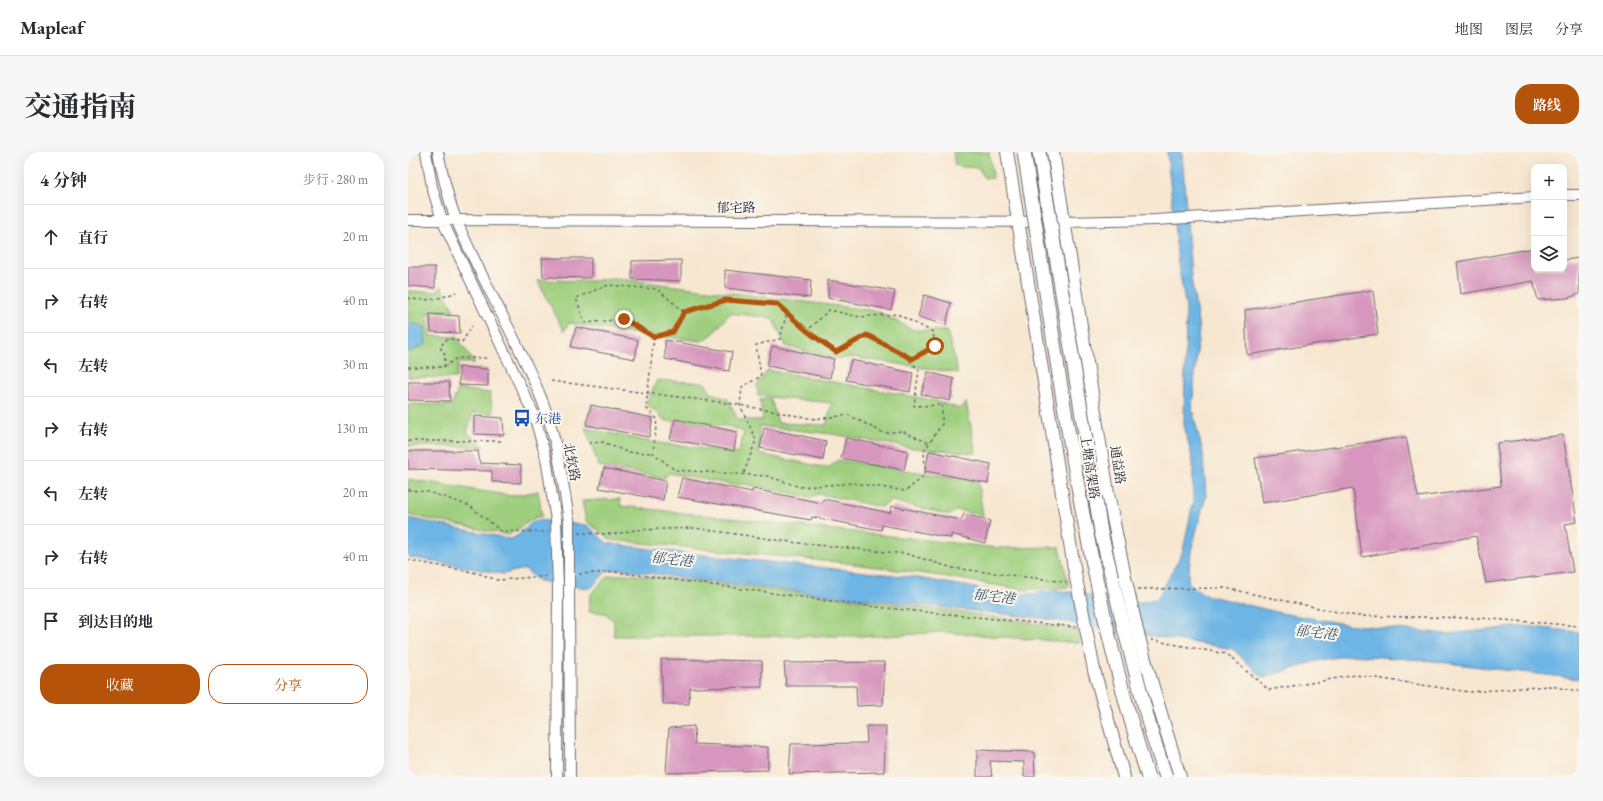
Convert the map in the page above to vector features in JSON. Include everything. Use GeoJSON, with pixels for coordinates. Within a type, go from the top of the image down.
{"type":"FeatureCollection","features":[{"type":"Feature","properties":{"kind":"highway","name":"上塘高架路"},"geometry":{"type":"LineString","coordinates":[[1024,152],[1085,527],[1107,634],[1132,729],[1148,777]]}},
{"type":"Feature","properties":{"kind":"highway","name":"上塘高架路"},"geometry":{"type":"LineString","coordinates":[[1039,152],[1101,532],[1125,632],[1152,732],[1166,777]]}},
{"type":"Feature","properties":{"kind":"main road"},"geometry":{"type":"LineString","coordinates":[[1007,152],[1074,568],[1094,670],[1124,777]]}},
{"type":"Feature","properties":{"kind":"main road","name":"通益路"},"geometry":{"type":"LineString","coordinates":[[1053,152],[1109,499],[1136,630],[1180,777]]}},
{"type":"Feature","properties":{"kind":"street","name":"北软路"},"geometry":{"type":"LineString","coordinates":[[426,152],[432,187],[442,220],[534,415],[546,458],[556,520],[558,587],[557,777]]}},
{"type":"Feature","properties":{"kind":"street","name":"北软路"},"geometry":{"type":"LineString","coordinates":[[438,152],[445,186],[456,219],[538,388],[552,431],[562,473],[569,520],[570,777]]}},
{"type":"Feature","properties":{"kind":"street"},"geometry":{"type":"LineString","coordinates":[[1567,195],[1579,195]]}},
{"type":"Feature","properties":{"kind":"street","name":"郁宅路"},"geometry":{"type":"LineString","coordinates":[[408,220],[1064,222],[1155,220],[1531,197]]}},
{"type":"Feature","properties":{"kind":"path"},"geometry":{"type":"LineString","coordinates":[[684,312],[658,288],[608,285],[576,298],[585,323],[624,319],[654,337],[673,332],[684,312],[726,300],[777,304],[807,331],[836,352],[867,335],[912,359]]}},
{"type":"Feature","properties":{"kind":"path"},"geometry":{"type":"LineString","coordinates":[[408,298],[416,300],[443,298],[456,292]]}},
{"type":"Feature","properties":{"kind":"path"},"geometry":{"type":"LineString","coordinates":[[589,443],[603,442],[627,452],[653,453],[675,470],[767,476],[800,487],[854,483],[906,491],[925,476],[924,451],[942,424],[942,405],[914,406],[919,370],[909,360],[935,346],[933,332],[897,314],[860,317],[829,310],[807,331]]}},
{"type":"Feature","properties":{"kind":"path"},"geometry":{"type":"LineString","coordinates":[[743,474],[756,440],[740,405],[742,387],[761,376],[756,345],[780,339],[787,312]]}},
{"type":"Feature","properties":{"kind":"path"},"geometry":{"type":"LineString","coordinates":[[444,367],[445,355],[440,347],[448,338],[462,342],[472,326]]}},
{"type":"Feature","properties":{"kind":"path"},"geometry":{"type":"LineString","coordinates":[[653,453],[657,419],[646,408],[654,337]]}},
{"type":"Feature","properties":{"kind":"path"},"geometry":{"type":"LineString","coordinates":[[408,367],[444,367],[457,358],[487,358]]}},
{"type":"Feature","properties":{"kind":"path"},"geometry":{"type":"LineString","coordinates":[[551,381],[740,405],[815,419],[848,415],[884,433],[902,431],[929,443]]}},
{"type":"Feature","properties":{"kind":"path"},"geometry":{"type":"LineString","coordinates":[[408,441],[502,441]]}},
{"type":"Feature","properties":{"kind":"path"},"geometry":{"type":"LineString","coordinates":[[408,490],[429,492],[470,506],[502,531],[554,532]]}},
{"type":"Feature","properties":{"kind":"path"},"geometry":{"type":"LineString","coordinates":[[577,533],[615,534],[634,530],[694,528],[798,543],[907,554],[953,568],[1072,583]]}},
{"type":"Feature","properties":{"kind":"path"},"geometry":{"type":"LineString","coordinates":[[408,560],[477,573],[497,580],[549,576]]}},
{"type":"Feature","properties":{"kind":"path"},"geometry":{"type":"LineString","coordinates":[[579,574],[616,572],[876,607],[1078,627]]}},
{"type":"Feature","properties":{"kind":"path"},"geometry":{"type":"LineString","coordinates":[[1132,589],[1224,588],[1356,616],[1480,618],[1579,626]]}},
{"type":"Feature","properties":{"kind":"path"},"geometry":{"type":"LineString","coordinates":[[1148,640],[1226,654],[1269,690],[1356,675],[1469,692],[1548,686],[1579,690]]}},
{"type":"Feature","properties":{"kind":"green space"},"geometry":{"type":"Polygon","coordinates":[[[953,152],[989,152],[993,178],[984,178],[979,168],[955,165],[953,152]]]}},
{"type":"Feature","properties":{"kind":"green space"},"geometry":{"type":"Polygon","coordinates":[[[612,278],[877,311],[913,330],[947,331],[958,373],[852,357],[838,359],[786,346],[772,318],[730,313],[713,334],[702,341],[620,332],[569,323],[564,331],[537,280],[593,281],[612,278]]]}},
{"type":"Feature","properties":{"kind":"green space"},"geometry":{"type":"Polygon","coordinates":[[[441,286],[454,311],[427,313],[430,336],[457,337],[475,363],[459,363],[456,378],[408,377],[408,291],[436,292],[441,286]]]}},
{"type":"Feature","properties":{"kind":"green space"},"geometry":{"type":"Polygon","coordinates":[[[768,370],[932,400],[960,409],[966,402],[976,453],[912,448],[832,434],[760,426],[759,454],[828,468],[838,460],[978,481],[983,516],[957,510],[950,515],[891,501],[881,507],[819,494],[811,497],[744,484],[734,485],[668,473],[665,478],[599,466],[585,428],[651,442],[738,453],[744,432],[728,426],[666,421],[646,404],[657,380],[705,383],[711,393],[728,399],[738,420],[763,420],[760,400],[771,399],[778,423],[826,425],[832,403],[758,396],[757,385],[768,370]]]}},
{"type":"Feature","properties":{"kind":"green space"},"geometry":{"type":"Polygon","coordinates":[[[458,389],[490,393],[493,413],[473,413],[467,432],[484,447],[408,446],[408,404],[452,405],[458,389]]]}},
{"type":"Feature","properties":{"kind":"green space"},"geometry":{"type":"Polygon","coordinates":[[[408,479],[512,496],[538,491],[542,516],[536,517],[509,535],[408,515],[408,479]]]}},
{"type":"Feature","properties":{"kind":"green space"},"geometry":{"type":"Polygon","coordinates":[[[620,499],[621,506],[998,548],[1060,547],[1069,587],[1023,590],[948,577],[847,563],[611,540],[586,521],[582,501],[620,499]]]}},
{"type":"Feature","properties":{"kind":"green space"},"geometry":{"type":"Polygon","coordinates":[[[625,574],[852,599],[1023,621],[1079,630],[1079,643],[941,632],[887,636],[614,636],[614,621],[605,613],[589,612],[590,595],[608,576],[625,574]]]}},
{"type":"Feature","properties":{"kind":"water","name":"郁宅港"},"geometry":{"type":"Polygon","coordinates":[[[1167,152],[1182,152],[1191,276],[1199,329],[1192,409],[1203,453],[1206,496],[1191,551],[1188,581],[1195,588],[1206,595],[1281,613],[1345,624],[1448,634],[1524,626],[1579,632],[1579,679],[1423,660],[1352,655],[1320,660],[1263,678],[1233,649],[1047,619],[689,579],[621,569],[607,571],[591,588],[587,588],[539,581],[525,569],[503,574],[408,557],[408,518],[510,539],[538,520],[587,525],[607,543],[665,551],[912,577],[1010,594],[1031,594],[1055,590],[1139,603],[1158,598],[1183,551],[1193,502],[1193,462],[1184,425],[1186,308],[1178,263],[1167,152]]]}},
{"type":"Feature","properties":{"kind":"water"},"geometry":{"type":"Polygon","coordinates":[[[408,322],[425,327],[426,344],[408,353],[408,322]]]}},
{"type":"Feature","properties":{"kind":"building"},"geometry":{"type":"Polygon","coordinates":[[[1531,249],[1531,272],[1567,272],[1567,260],[1579,258],[1579,294],[1568,298],[1538,300],[1533,281],[1461,294],[1457,262],[1531,249]]]}},
{"type":"Feature","properties":{"kind":"building"},"geometry":{"type":"Polygon","coordinates":[[[542,258],[591,258],[591,278],[543,277],[542,258]]]}},
{"type":"Feature","properties":{"kind":"building"},"geometry":{"type":"Polygon","coordinates":[[[681,260],[681,281],[632,279],[632,261],[681,260]]]}},
{"type":"Feature","properties":{"kind":"building"},"geometry":{"type":"Polygon","coordinates":[[[408,267],[435,267],[435,288],[408,286],[408,267]]]}},
{"type":"Feature","properties":{"kind":"building"},"geometry":{"type":"Polygon","coordinates":[[[725,270],[811,280],[810,298],[725,288],[725,270]]]}},
{"type":"Feature","properties":{"kind":"building"},"geometry":{"type":"Polygon","coordinates":[[[828,280],[895,291],[891,310],[828,298],[828,280]]]}},
{"type":"Feature","properties":{"kind":"building"},"geometry":{"type":"Polygon","coordinates":[[[1373,290],[1378,334],[1247,355],[1245,310],[1373,290]]]}},
{"type":"Feature","properties":{"kind":"building"},"geometry":{"type":"Polygon","coordinates":[[[924,295],[951,303],[946,325],[918,317],[924,295]]]}},
{"type":"Feature","properties":{"kind":"building"},"geometry":{"type":"Polygon","coordinates":[[[430,314],[459,316],[460,333],[431,332],[430,314]]]}},
{"type":"Feature","properties":{"kind":"building"},"geometry":{"type":"Polygon","coordinates":[[[576,327],[638,340],[635,359],[571,347],[576,327]]]}},
{"type":"Feature","properties":{"kind":"building"},"geometry":{"type":"Polygon","coordinates":[[[665,340],[732,352],[729,371],[665,359],[665,340]]]}},
{"type":"Feature","properties":{"kind":"building"},"geometry":{"type":"Polygon","coordinates":[[[772,346],[834,359],[830,378],[767,366],[772,346]]]}},
{"type":"Feature","properties":{"kind":"building"},"geometry":{"type":"Polygon","coordinates":[[[851,360],[913,373],[910,392],[846,380],[851,360]]]}},
{"type":"Feature","properties":{"kind":"building"},"geometry":{"type":"Polygon","coordinates":[[[459,367],[488,369],[488,386],[459,385],[459,367]]]}},
{"type":"Feature","properties":{"kind":"building"},"geometry":{"type":"Polygon","coordinates":[[[928,372],[954,379],[950,401],[921,394],[928,372]]]}},
{"type":"Feature","properties":{"kind":"building"},"geometry":{"type":"Polygon","coordinates":[[[408,382],[449,382],[450,401],[408,400],[408,382]]]}},
{"type":"Feature","properties":{"kind":"building"},"geometry":{"type":"Polygon","coordinates":[[[591,405],[653,418],[649,437],[586,425],[591,405]]]}},
{"type":"Feature","properties":{"kind":"building"},"geometry":{"type":"Polygon","coordinates":[[[474,416],[503,418],[504,435],[474,434],[474,416]]]}},
{"type":"Feature","properties":{"kind":"building"},"geometry":{"type":"Polygon","coordinates":[[[675,419],[737,432],[734,451],[670,439],[675,419]]]}},
{"type":"Feature","properties":{"kind":"building"},"geometry":{"type":"Polygon","coordinates":[[[764,428],[826,441],[823,460],[760,448],[764,428]]]}},
{"type":"Feature","properties":{"kind":"building"},"geometry":{"type":"Polygon","coordinates":[[[1563,435],[1577,522],[1565,524],[1573,572],[1486,583],[1476,536],[1362,557],[1353,488],[1262,503],[1255,458],[1406,437],[1418,497],[1501,486],[1497,443],[1563,435]]]}},
{"type":"Feature","properties":{"kind":"building"},"geometry":{"type":"Polygon","coordinates":[[[846,438],[908,451],[904,470],[841,458],[846,438]]]}},
{"type":"Feature","properties":{"kind":"building"},"geometry":{"type":"Polygon","coordinates":[[[408,451],[478,451],[480,463],[521,465],[521,483],[492,482],[492,471],[408,469],[408,451]]]}},
{"type":"Feature","properties":{"kind":"building"},"geometry":{"type":"Polygon","coordinates":[[[929,451],[991,464],[988,483],[925,471],[929,451]]]}},
{"type":"Feature","properties":{"kind":"building"},"geometry":{"type":"Polygon","coordinates":[[[604,468],[666,481],[663,500],[599,488],[604,468]]]}},
{"type":"Feature","properties":{"kind":"building"},"geometry":{"type":"Polygon","coordinates":[[[682,478],[752,492],[753,489],[822,503],[823,499],[890,513],[892,506],[961,520],[964,514],[990,521],[985,543],[951,534],[951,538],[882,525],[881,530],[812,517],[811,520],[677,497],[682,478]]]}},
{"type":"Feature","properties":{"kind":"building"},"geometry":{"type":"Polygon","coordinates":[[[661,659],[762,661],[762,687],[690,688],[689,704],[663,704],[661,659]]]}},
{"type":"Feature","properties":{"kind":"building"},"geometry":{"type":"Polygon","coordinates":[[[885,662],[883,705],[857,706],[856,686],[786,686],[784,663],[885,662]]]}},
{"type":"Feature","properties":{"kind":"building"},"geometry":{"type":"Polygon","coordinates":[[[694,726],[695,744],[768,747],[768,770],[666,773],[669,728],[694,726]]]}},
{"type":"Feature","properties":{"kind":"building"},"geometry":{"type":"Polygon","coordinates":[[[866,726],[886,726],[884,772],[789,774],[791,744],[867,743],[866,726]]]}},
{"type":"Feature","properties":{"kind":"building"},"geometry":{"type":"Polygon","coordinates":[[[977,750],[1034,752],[1035,777],[1024,777],[1024,762],[990,761],[992,777],[977,777],[977,750]]]}},
{"type":"Feature","properties":{"kind":"place","name":"东港"},"geometry":{"type":"Point","coordinates":[522,418]}},
{"type":"Feature","properties":{"kind":"route"},"geometry":{"type":"LineString","coordinates":[[624,319],[654,337],[673,332],[684,312],[726,300],[777,304],[807,331],[836,352],[867,335],[912,359],[935,346]]}}]}
